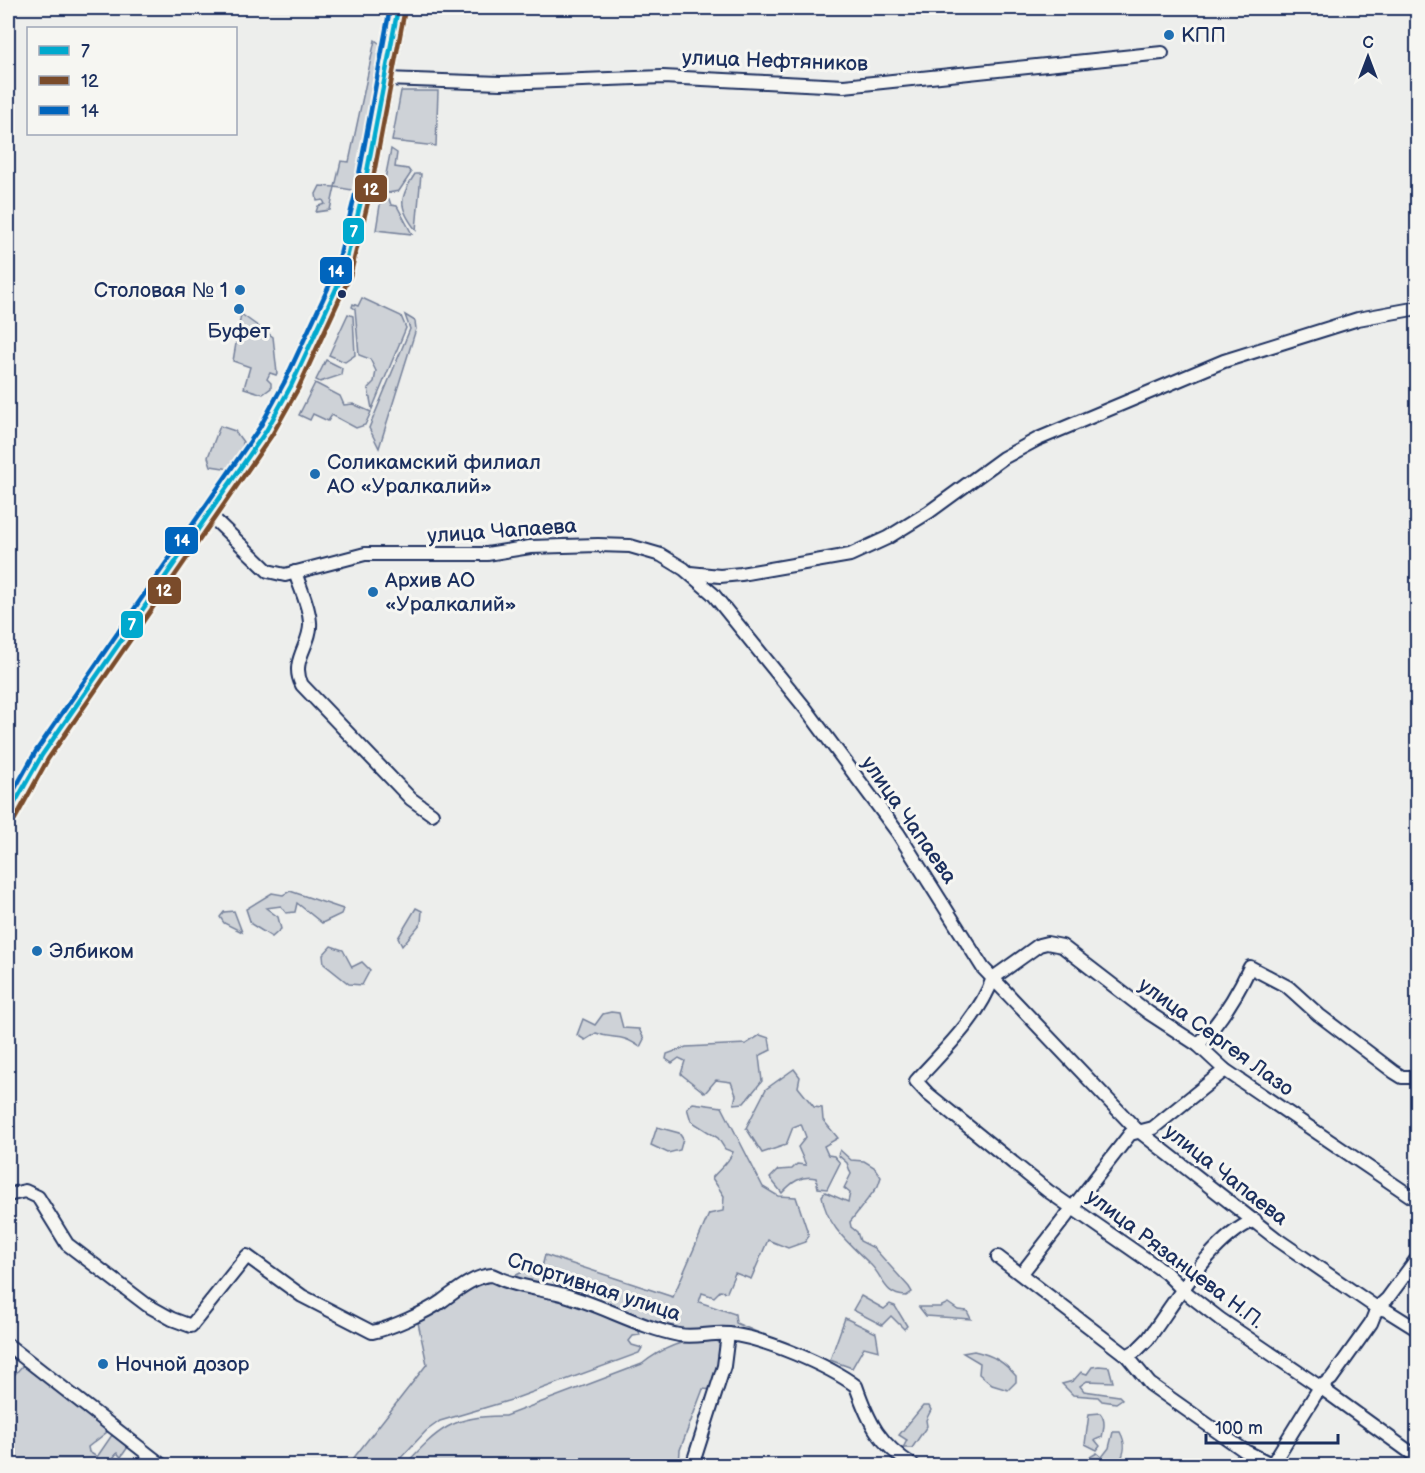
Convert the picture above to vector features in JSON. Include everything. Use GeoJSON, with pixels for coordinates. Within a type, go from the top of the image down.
{"type":"FeatureCollection","features":[{"type":"Feature","properties":{"kind":"highway"},"geometry":{"type":"LineString","coordinates":[[8,815],[42,755],[266,431],[291,386],[339,286],[363,193],[398,8]]}},
{"type":"Feature","properties":{"kind":"street","name":"улица Нефтяников"},"geometry":{"type":"LineString","coordinates":[[385,79],[501,83],[663,77],[844,86],[1162,53]]}},
{"type":"Feature","properties":{"kind":"street"},"geometry":{"type":"LineString","coordinates":[[690,573],[720,576],[741,574],[850,555],[887,538],[929,512],[1003,458],[1038,439],[1224,362],[1358,319],[1418,308]]}},
{"type":"Feature","properties":{"kind":"street","name":"улица Чапаева"},"geometry":{"type":"LineString","coordinates":[[209,514],[268,571],[277,574],[295,572],[365,554],[487,554],[530,548],[598,545],[630,546],[661,555],[690,573],[713,594],[758,647],[898,833],[983,968],[1140,1132],[1189,1173],[1278,1240],[1377,1308],[1386,1310],[1418,1330]]}},
{"type":"Feature","properties":{"kind":"street"},"geometry":{"type":"LineString","coordinates":[[295,572],[311,624],[300,655],[298,677],[302,685],[411,799],[432,814]]}},
{"type":"Feature","properties":{"kind":"street","name":"улица Сергея Лазо"},"geometry":{"type":"LineString","coordinates":[[993,978],[1039,945],[1056,943],[1149,1013],[1198,1045],[1225,1070],[1418,1201]]}},
{"type":"Feature","properties":{"kind":"street"},"geometry":{"type":"LineString","coordinates":[[1198,1045],[1218,1024],[1237,996],[1250,967],[1288,987],[1394,1072],[1402,1077],[1413,1077],[1418,1073]]}},
{"type":"Feature","properties":{"kind":"street","name":"улица Рязанцева Н.П."},"geometry":{"type":"LineString","coordinates":[[993,978],[989,989],[967,1024],[916,1081],[957,1118],[1048,1191],[1166,1273],[1184,1291],[1418,1458]]}},
{"type":"Feature","properties":{"kind":"street"},"geometry":{"type":"LineString","coordinates":[[1022,1273],[1130,1134],[1153,1128],[1225,1070]]}},
{"type":"Feature","properties":{"kind":"street","name":"Спортивная улица"},"geometry":{"type":"LineString","coordinates":[[8,1194],[25,1191],[38,1197],[67,1244],[147,1305],[172,1319],[192,1326],[247,1256],[303,1296],[372,1332],[384,1330],[440,1303],[454,1290],[492,1275],[530,1290],[558,1293],[660,1331],[688,1336],[728,1334],[760,1340],[853,1384],[868,1421],[876,1433],[906,1463]]}},
{"type":"Feature","properties":{"kind":"street"},"geometry":{"type":"LineString","coordinates":[[1126,1356],[1137,1350],[1148,1339],[1228,1235],[1254,1220]]}},
{"type":"Feature","properties":{"kind":"street"},"geometry":{"type":"LineString","coordinates":[[998,1257],[1022,1273],[1126,1356],[1150,1384],[1172,1401],[1258,1459],[1274,1464],[1320,1387],[1331,1379],[1371,1323],[1377,1308],[1387,1299],[1418,1257]]}},
{"type":"Feature","properties":{"kind":"street"},"geometry":{"type":"LineString","coordinates":[[692,1466],[724,1366],[728,1334]]}},
{"type":"Feature","properties":{"kind":"street"},"geometry":{"type":"LineString","coordinates":[[8,1345],[163,1466]]}},
{"type":"Feature","properties":{"kind":"shaded area"},"geometry":{"type":"Polygon","coordinates":[[[375,40],[384,47],[356,188],[352,190],[335,187],[341,161],[349,162],[375,40]]]}},
{"type":"Feature","properties":{"kind":"shaded area"},"geometry":{"type":"Polygon","coordinates":[[[401,91],[438,91],[436,146],[392,141],[401,91]]]}},
{"type":"Feature","properties":{"kind":"shaded area"},"geometry":{"type":"Polygon","coordinates":[[[391,149],[397,153],[395,167],[408,169],[411,173],[399,191],[382,194],[391,149]]]}},
{"type":"Feature","properties":{"kind":"shaded area"},"geometry":{"type":"Polygon","coordinates":[[[415,174],[421,174],[416,230],[406,215],[403,202],[406,190],[415,174]]]}},
{"type":"Feature","properties":{"kind":"shaded area"},"geometry":{"type":"Polygon","coordinates":[[[320,186],[335,187],[330,210],[316,212],[318,206],[325,204],[323,200],[317,201],[316,194],[320,186]]]}},
{"type":"Feature","properties":{"kind":"shaded area"},"geometry":{"type":"Polygon","coordinates":[[[381,199],[389,199],[391,205],[397,206],[412,234],[376,230],[381,199]]]}},
{"type":"Feature","properties":{"kind":"shaded area"},"geometry":{"type":"Polygon","coordinates":[[[362,298],[401,316],[406,328],[372,409],[368,388],[374,382],[376,371],[370,359],[359,355],[355,309],[352,307],[353,304],[358,306],[362,298]]]}},
{"type":"Feature","properties":{"kind":"shaded area"},"geometry":{"type":"Polygon","coordinates":[[[241,314],[273,337],[277,373],[276,375],[270,373],[267,379],[271,383],[271,388],[263,394],[244,388],[250,367],[233,361],[241,314]]]}},
{"type":"Feature","properties":{"kind":"shaded area"},"geometry":{"type":"Polygon","coordinates":[[[348,314],[353,316],[355,355],[345,362],[329,355],[348,314]]]}},
{"type":"Feature","properties":{"kind":"shaded area"},"geometry":{"type":"Polygon","coordinates":[[[405,315],[415,321],[416,329],[379,448],[369,428],[410,329],[405,315]]]}},
{"type":"Feature","properties":{"kind":"shaded area"},"geometry":{"type":"Polygon","coordinates":[[[326,360],[342,368],[341,375],[320,382],[316,380],[326,360]]]}},
{"type":"Feature","properties":{"kind":"shaded area"},"geometry":{"type":"Polygon","coordinates":[[[315,383],[340,396],[344,405],[353,404],[371,412],[365,425],[356,428],[332,415],[328,421],[313,414],[310,420],[299,415],[315,383]]]}},
{"type":"Feature","properties":{"kind":"shaded area"},"geometry":{"type":"Polygon","coordinates":[[[220,426],[235,431],[243,442],[241,454],[230,469],[211,466],[208,457],[220,426]]]}},
{"type":"Feature","properties":{"kind":"shaded area"},"geometry":{"type":"Polygon","coordinates":[[[290,891],[343,909],[341,914],[322,923],[297,903],[295,912],[286,913],[281,906],[266,908],[278,917],[281,929],[272,937],[251,924],[246,909],[272,893],[283,895],[290,891]]]}},
{"type":"Feature","properties":{"kind":"shaded area"},"geometry":{"type":"Polygon","coordinates":[[[416,908],[422,911],[421,923],[402,946],[398,938],[416,908]]]}},
{"type":"Feature","properties":{"kind":"shaded area"},"geometry":{"type":"Polygon","coordinates":[[[234,911],[242,932],[224,923],[220,917],[224,912],[234,911]]]}},
{"type":"Feature","properties":{"kind":"shaded area"},"geometry":{"type":"Polygon","coordinates":[[[331,946],[343,950],[352,967],[362,962],[370,970],[362,985],[349,984],[324,964],[323,955],[331,946]]]}},
{"type":"Feature","properties":{"kind":"shaded area"},"geometry":{"type":"Polygon","coordinates":[[[619,1013],[623,1028],[639,1029],[644,1039],[640,1047],[622,1038],[596,1033],[585,1040],[577,1035],[583,1019],[595,1025],[603,1014],[619,1013]]]}},
{"type":"Feature","properties":{"kind":"shaded area"},"geometry":{"type":"Polygon","coordinates":[[[760,1035],[769,1038],[771,1050],[759,1056],[762,1081],[744,1103],[734,1104],[736,1095],[731,1082],[716,1080],[705,1093],[681,1074],[685,1061],[679,1058],[672,1063],[666,1059],[667,1054],[686,1047],[746,1044],[760,1035]]]}},
{"type":"Feature","properties":{"kind":"shaded area"},"geometry":{"type":"Polygon","coordinates":[[[794,1069],[800,1077],[798,1087],[814,1107],[822,1108],[823,1120],[838,1138],[824,1146],[828,1155],[834,1156],[840,1163],[827,1189],[818,1188],[816,1178],[806,1178],[793,1183],[782,1193],[770,1178],[778,1170],[792,1169],[797,1164],[806,1165],[798,1147],[806,1137],[801,1124],[793,1127],[786,1145],[762,1153],[746,1128],[766,1089],[794,1069]]]}},
{"type":"Feature","properties":{"kind":"shaded area"},"geometry":{"type":"Polygon","coordinates":[[[693,1103],[722,1107],[763,1187],[778,1196],[796,1197],[809,1236],[805,1242],[788,1248],[768,1240],[751,1279],[735,1273],[727,1292],[720,1291],[714,1297],[702,1293],[699,1302],[735,1314],[736,1323],[759,1333],[757,1335],[722,1328],[688,1333],[683,1328],[677,1332],[560,1290],[542,1267],[545,1255],[673,1297],[709,1214],[723,1211],[724,1196],[712,1178],[733,1152],[725,1149],[718,1138],[691,1121],[687,1108],[693,1103]]]}},
{"type":"Feature","properties":{"kind":"shaded area"},"geometry":{"type":"Polygon","coordinates":[[[657,1127],[679,1133],[683,1139],[680,1150],[668,1153],[651,1145],[657,1127]]]}},
{"type":"Feature","properties":{"kind":"shaded area"},"geometry":{"type":"Polygon","coordinates":[[[840,1150],[851,1160],[864,1161],[874,1167],[881,1177],[878,1186],[850,1222],[851,1227],[857,1232],[860,1241],[874,1248],[909,1287],[912,1292],[906,1296],[898,1295],[888,1289],[875,1269],[840,1234],[829,1217],[822,1196],[825,1192],[848,1202],[850,1193],[844,1188],[851,1174],[847,1163],[838,1155],[840,1150]]]}},
{"type":"Feature","properties":{"kind":"shaded area"},"geometry":{"type":"Polygon","coordinates":[[[533,1267],[547,1287],[508,1279],[533,1267]]]}},
{"type":"Feature","properties":{"kind":"shaded area"},"geometry":{"type":"Polygon","coordinates":[[[495,1280],[560,1297],[638,1328],[640,1335],[633,1336],[629,1341],[632,1345],[642,1348],[639,1353],[511,1400],[440,1421],[426,1431],[394,1465],[336,1466],[341,1459],[349,1464],[427,1364],[417,1318],[443,1307],[483,1281],[495,1280]]]}},
{"type":"Feature","properties":{"kind":"shaded area"},"geometry":{"type":"Polygon","coordinates":[[[861,1296],[884,1309],[890,1304],[895,1306],[907,1326],[904,1329],[891,1316],[882,1325],[853,1310],[861,1296]]]}},
{"type":"Feature","properties":{"kind":"shaded area"},"geometry":{"type":"Polygon","coordinates":[[[948,1303],[958,1310],[967,1311],[971,1319],[926,1316],[919,1307],[940,1307],[948,1303]]]}},
{"type":"Feature","properties":{"kind":"shaded area"},"geometry":{"type":"Polygon","coordinates":[[[845,1318],[876,1333],[879,1351],[864,1347],[852,1368],[830,1360],[845,1318]]]}},
{"type":"Feature","properties":{"kind":"shaded area"},"geometry":{"type":"Polygon","coordinates":[[[710,1338],[723,1344],[714,1390],[703,1389],[680,1450],[679,1465],[404,1466],[437,1434],[459,1422],[487,1416],[505,1416],[642,1364],[674,1345],[710,1338]]]}},
{"type":"Feature","properties":{"kind":"shaded area"},"geometry":{"type":"Polygon","coordinates":[[[974,1351],[1002,1363],[1016,1376],[1016,1382],[1008,1390],[992,1385],[979,1374],[980,1363],[963,1353],[974,1351]]]}},
{"type":"Feature","properties":{"kind":"shaded area"},"geometry":{"type":"Polygon","coordinates":[[[23,1365],[103,1426],[107,1432],[88,1447],[89,1452],[97,1457],[112,1435],[128,1447],[121,1457],[117,1453],[111,1461],[115,1464],[119,1460],[126,1465],[8,1465],[8,1382],[23,1365]]]}},
{"type":"Feature","properties":{"kind":"shaded area"},"geometry":{"type":"Polygon","coordinates":[[[1092,1367],[1109,1367],[1113,1382],[1087,1381],[1080,1386],[1084,1391],[1119,1396],[1122,1399],[1116,1403],[1102,1401],[1098,1397],[1073,1395],[1062,1384],[1073,1381],[1081,1372],[1087,1374],[1092,1367]]]}},
{"type":"Feature","properties":{"kind":"shaded area"},"geometry":{"type":"Polygon","coordinates":[[[923,1406],[929,1406],[931,1410],[926,1420],[927,1426],[912,1448],[903,1448],[907,1440],[899,1435],[923,1406]]]}},
{"type":"Feature","properties":{"kind":"shaded area"},"geometry":{"type":"Polygon","coordinates":[[[1100,1413],[1104,1427],[1102,1437],[1095,1440],[1100,1446],[1097,1450],[1085,1444],[1089,1414],[1100,1413]]]}},
{"type":"Feature","properties":{"kind":"shaded area"},"geometry":{"type":"Polygon","coordinates":[[[1113,1432],[1120,1432],[1123,1440],[1124,1451],[1119,1462],[1123,1465],[1092,1465],[1088,1458],[1097,1453],[1102,1457],[1109,1448],[1113,1432]]]}},
{"type":"Feature","properties":{"kind":"transit line","name":"14"},"geometry":{"type":"LineString","coordinates":[[8,801],[36,751],[260,427],[284,383],[336,271],[356,191],[390,8]]}},
{"type":"Feature","properties":{"kind":"transit line","name":"7"},"geometry":{"type":"LineString","coordinates":[[8,815],[42,755],[266,431],[291,386],[343,274],[363,193],[398,8]]}},
{"type":"Feature","properties":{"kind":"transit line","name":"12"},"geometry":{"type":"LineString","coordinates":[[15,819],[48,759],[272,435],[298,389],[350,276],[370,194],[405,9]]}},
{"type":"Feature","properties":{"kind":"place","name":"КПП"},"geometry":{"type":"Point","coordinates":[1169,35]}},
{"type":"Feature","properties":{"kind":"place","name":"Столовая № 1"},"geometry":{"type":"Point","coordinates":[240,290]}},
{"type":"Feature","properties":{"kind":"place","name":"Буфет"},"geometry":{"type":"Point","coordinates":[239,309]}},
{"type":"Feature","properties":{"kind":"place","name":"Соликамский филиал АО «Уралкалий»"},"geometry":{"type":"Point","coordinates":[315,474]}},
{"type":"Feature","properties":{"kind":"place","name":"Архив АО «Уралкалий»"},"geometry":{"type":"Point","coordinates":[373,592]}},
{"type":"Feature","properties":{"kind":"place","name":"Элбиком"},"geometry":{"type":"Point","coordinates":[37,951]}},
{"type":"Feature","properties":{"kind":"place","name":"Ночной дозор"},"geometry":{"type":"Point","coordinates":[103,1364]}}]}
